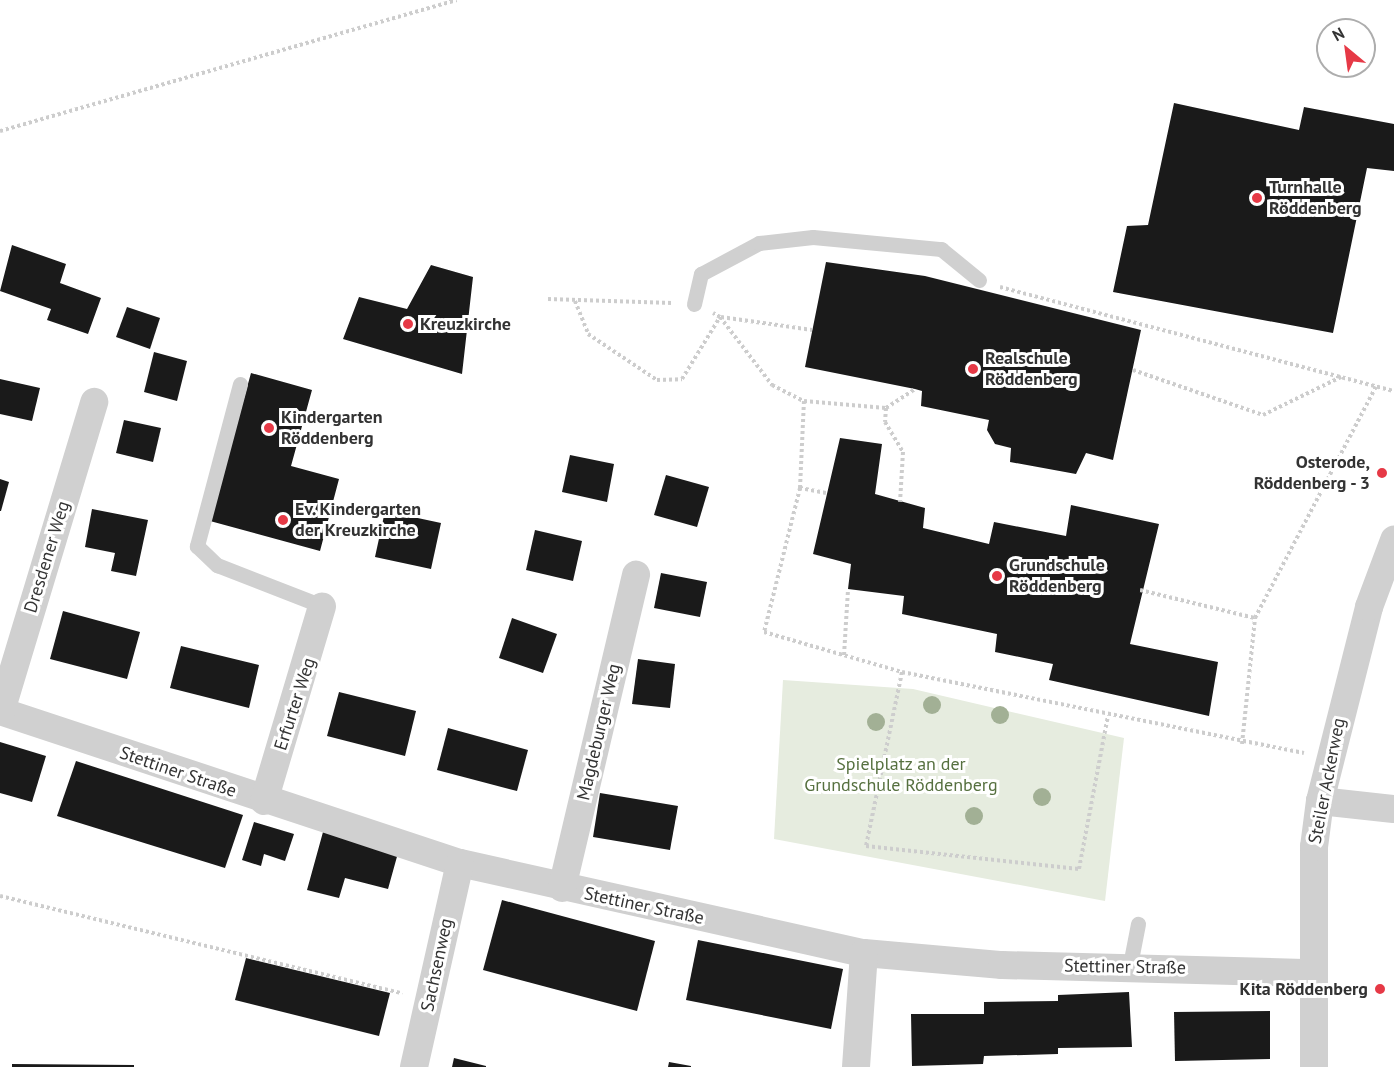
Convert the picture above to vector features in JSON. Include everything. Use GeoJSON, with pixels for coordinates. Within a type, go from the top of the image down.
{"type":"FeatureCollection","features":[{"type":"Feature","properties":{"kind":"street","name":"Dresdener Weg"},"geometry":{"type":"LineString","coordinates":[[1,711],[94,402]]}},
{"type":"Feature","properties":{"kind":"street","name":"Steiler Ackerweg"},"geometry":{"type":"LineString","coordinates":[[1314,1067],[1312,973],[1320,801],[1328,756],[1369,607],[1394,540]]}},
{"type":"Feature","properties":{"kind":"street","name":"Magdeburger Weg"},"geometry":{"type":"LineString","coordinates":[[562,888],[636,575]]}},
{"type":"Feature","properties":{"kind":"street","name":"Erfurter Weg"},"geometry":{"type":"LineString","coordinates":[[264,801],[322,606]]}},
{"type":"Feature","properties":{"kind":"street","name":"Stettiner Straße"},"geometry":{"type":"LineString","coordinates":[[1,711],[264,801],[460,863],[562,888],[864,953],[1002,965],[1130,965],[1312,973]]}},
{"type":"Feature","properties":{"kind":"street"},"geometry":{"type":"LineString","coordinates":[[1320,801],[1394,809]]}},
{"type":"Feature","properties":{"kind":"street","name":"Sachsenweg"},"geometry":{"type":"LineString","coordinates":[[414,1067],[460,863]]}},
{"type":"Feature","properties":{"kind":"street"},"geometry":{"type":"LineString","coordinates":[[856,1067],[864,953]]}},
{"type":"Feature","properties":{"kind":"lane"},"geometry":{"type":"LineString","coordinates":[[694,304],[701,274],[759,243],[813,237],[941,249],[979,280]]}},
{"type":"Feature","properties":{"kind":"lane"},"geometry":{"type":"LineString","coordinates":[[240,384],[196,546],[217,565],[322,606]]}},
{"type":"Feature","properties":{"kind":"lane"},"geometry":{"type":"LineString","coordinates":[[1130,965],[1138,924]]}},
{"type":"Feature","properties":{"kind":"path"},"geometry":{"type":"LineString","coordinates":[[0,131],[457,0]]}},
{"type":"Feature","properties":{"kind":"path"},"geometry":{"type":"LineString","coordinates":[[979,280],[1046,301],[1394,391]]}},
{"type":"Feature","properties":{"kind":"path"},"geometry":{"type":"LineString","coordinates":[[548,299],[694,304],[720,316],[812,330]]}},
{"type":"Feature","properties":{"kind":"path"},"geometry":{"type":"LineString","coordinates":[[575,301],[588,334],[657,380],[682,379],[720,316]]}},
{"type":"Feature","properties":{"kind":"path"},"geometry":{"type":"LineString","coordinates":[[1046,301],[1046,308]]}},
{"type":"Feature","properties":{"kind":"path"},"geometry":{"type":"LineString","coordinates":[[720,316],[772,385],[804,401],[886,408],[915,389]]}},
{"type":"Feature","properties":{"kind":"path"},"geometry":{"type":"LineString","coordinates":[[1133,370],[1263,415],[1342,376]]}},
{"type":"Feature","properties":{"kind":"path"},"geometry":{"type":"LineString","coordinates":[[1242,744],[1255,618],[1376,387]]}},
{"type":"Feature","properties":{"kind":"path"},"geometry":{"type":"LineString","coordinates":[[804,401],[800,488],[764,632],[902,672],[1242,744],[1328,756]]}},
{"type":"Feature","properties":{"kind":"path"},"geometry":{"type":"LineString","coordinates":[[886,408],[885,422],[903,452],[900,502]]}},
{"type":"Feature","properties":{"kind":"path"},"geometry":{"type":"LineString","coordinates":[[800,488],[826,492]]}},
{"type":"Feature","properties":{"kind":"path"},"geometry":{"type":"LineString","coordinates":[[844,656],[848,588]]}},
{"type":"Feature","properties":{"kind":"path"},"geometry":{"type":"LineString","coordinates":[[1140,591],[1255,618]]}},
{"type":"Feature","properties":{"kind":"path"},"geometry":{"type":"LineString","coordinates":[[902,672],[866,846],[1079,869],[1108,716]]}},
{"type":"Feature","properties":{"kind":"path"},"geometry":{"type":"LineString","coordinates":[[0,896],[430,1000]]}},
{"type":"Feature","properties":{"kind":"green space","name":"Spielplatz an der Grundschule Röddenberg"},"geometry":{"type":"Polygon","coordinates":[[[783,680],[913,689],[1124,738],[1105,901],[774,839],[783,680]]]}},
{"type":"Feature","properties":{"kind":"building","name":"Turnhalle Röddenberg"},"geometry":{"type":"Polygon","coordinates":[[[1174,103],[1299,130],[1304,107],[1394,124],[1394,171],[1367,168],[1333,333],[1113,292],[1127,226],[1148,225],[1174,103]]]}},
{"type":"Feature","properties":{"kind":"building"},"geometry":{"type":"Polygon","coordinates":[[[12,245],[66,264],[60,283],[101,298],[88,334],[47,320],[51,309],[0,291],[12,245]]]}},
{"type":"Feature","properties":{"kind":"building","name":"Realschule Röddenberg"},"geometry":{"type":"Polygon","coordinates":[[[826,262],[925,276],[1141,330],[1113,460],[1086,453],[1076,474],[1010,462],[1011,448],[995,444],[987,430],[989,420],[921,406],[922,391],[805,367],[826,262]]]}},
{"type":"Feature","properties":{"kind":"building","name":"Kreuzkirche"},"geometry":{"type":"Polygon","coordinates":[[[431,265],[473,277],[462,374],[343,339],[359,297],[407,309],[431,265]]]}},
{"type":"Feature","properties":{"kind":"building"},"geometry":{"type":"Polygon","coordinates":[[[127,307],[160,318],[150,349],[116,337],[127,307]]]}},
{"type":"Feature","properties":{"kind":"building"},"geometry":{"type":"Polygon","coordinates":[[[154,352],[187,361],[177,401],[144,392],[154,352]]]}},
{"type":"Feature","properties":{"kind":"building","name":"Kindergarten Röddenberg"},"geometry":{"type":"Polygon","coordinates":[[[251,373],[312,390],[291,466],[339,479],[320,551],[210,521],[251,373]]]}},
{"type":"Feature","properties":{"kind":"building"},"geometry":{"type":"Polygon","coordinates":[[[0,379],[40,388],[32,421],[0,414],[0,379]]]}},
{"type":"Feature","properties":{"kind":"building"},"geometry":{"type":"Polygon","coordinates":[[[124,420],[161,428],[153,462],[116,453],[124,420]]]}},
{"type":"Feature","properties":{"kind":"building","name":"Grundschule Röddenberg"},"geometry":{"type":"Polygon","coordinates":[[[840,438],[882,444],[875,494],[925,508],[923,528],[989,544],[994,522],[1066,536],[1071,505],[1159,524],[1130,644],[1218,662],[1209,716],[1049,680],[1053,664],[995,652],[997,634],[902,614],[904,596],[848,589],[851,564],[813,554],[840,438]]]}},
{"type":"Feature","properties":{"kind":"building"},"geometry":{"type":"Polygon","coordinates":[[[570,455],[614,464],[607,502],[562,492],[570,455]]]}},
{"type":"Feature","properties":{"kind":"building"},"geometry":{"type":"Polygon","coordinates":[[[666,475],[709,487],[697,527],[654,515],[666,475]]]}},
{"type":"Feature","properties":{"kind":"building"},"geometry":{"type":"Polygon","coordinates":[[[0,479],[9,482],[1,511],[0,511],[0,479]]]}},
{"type":"Feature","properties":{"kind":"building"},"geometry":{"type":"Polygon","coordinates":[[[92,509],[148,520],[136,576],[111,571],[115,553],[85,547],[92,509]]]}},
{"type":"Feature","properties":{"kind":"building"},"geometry":{"type":"Polygon","coordinates":[[[385,511],[441,523],[431,569],[375,557],[385,511]]]}},
{"type":"Feature","properties":{"kind":"building"},"geometry":{"type":"Polygon","coordinates":[[[535,530],[582,541],[573,581],[526,570],[535,530]]]}},
{"type":"Feature","properties":{"kind":"building"},"geometry":{"type":"Polygon","coordinates":[[[661,573],[707,582],[700,617],[654,608],[661,573]]]}},
{"type":"Feature","properties":{"kind":"building"},"geometry":{"type":"Polygon","coordinates":[[[63,611],[140,632],[127,679],[50,659],[63,611]]]}},
{"type":"Feature","properties":{"kind":"building"},"geometry":{"type":"Polygon","coordinates":[[[512,618],[557,634],[543,673],[499,658],[512,618]]]}},
{"type":"Feature","properties":{"kind":"building"},"geometry":{"type":"Polygon","coordinates":[[[181,646],[259,665],[249,708],[170,688],[181,646]]]}},
{"type":"Feature","properties":{"kind":"building"},"geometry":{"type":"Polygon","coordinates":[[[638,659],[675,664],[670,708],[632,704],[638,659]]]}},
{"type":"Feature","properties":{"kind":"building"},"geometry":{"type":"Polygon","coordinates":[[[339,692],[416,711],[405,756],[327,736],[339,692]]]}},
{"type":"Feature","properties":{"kind":"building"},"geometry":{"type":"Polygon","coordinates":[[[448,728],[528,750],[517,791],[437,770],[448,728]]]}},
{"type":"Feature","properties":{"kind":"building"},"geometry":{"type":"Polygon","coordinates":[[[0,742],[46,756],[32,802],[0,793],[0,742]]]}},
{"type":"Feature","properties":{"kind":"building"},"geometry":{"type":"Polygon","coordinates":[[[76,761],[243,815],[225,868],[57,816],[76,761]]]}},
{"type":"Feature","properties":{"kind":"building"},"geometry":{"type":"Polygon","coordinates":[[[600,793],[678,806],[670,850],[593,837],[600,793]]]}},
{"type":"Feature","properties":{"kind":"building"},"geometry":{"type":"Polygon","coordinates":[[[254,822],[294,834],[285,861],[264,854],[261,866],[242,860],[254,822]]]}},
{"type":"Feature","properties":{"kind":"building"},"geometry":{"type":"Polygon","coordinates":[[[323,832],[398,853],[388,889],[345,878],[339,898],[307,890],[323,832]]]}},
{"type":"Feature","properties":{"kind":"building"},"geometry":{"type":"Polygon","coordinates":[[[502,900],[655,941],[637,1011],[483,970],[502,900]]]}},
{"type":"Feature","properties":{"kind":"building"},"geometry":{"type":"Polygon","coordinates":[[[698,940],[843,969],[831,1029],[686,1000],[698,940]]]}},
{"type":"Feature","properties":{"kind":"building"},"geometry":{"type":"Polygon","coordinates":[[[246,958],[390,993],[379,1036],[235,1000],[246,958]]]}},
{"type":"Feature","properties":{"kind":"building"},"geometry":{"type":"Polygon","coordinates":[[[1129,992],[1132,1047],[1058,1048],[1058,1054],[984,1056],[983,1064],[912,1066],[911,1014],[984,1014],[984,1002],[1058,1001],[1058,995],[1129,992]]]}},
{"type":"Feature","properties":{"kind":"building"},"geometry":{"type":"Polygon","coordinates":[[[1270,1011],[1270,1059],[1175,1061],[1174,1012],[1270,1011]]]}},
{"type":"Feature","properties":{"kind":"building"},"geometry":{"type":"Polygon","coordinates":[[[454,1058],[486,1066],[486,1067],[452,1067],[454,1058]]]}},
{"type":"Feature","properties":{"kind":"building"},"geometry":{"type":"Polygon","coordinates":[[[669,1062],[691,1066],[691,1067],[668,1067],[669,1062]]]}},
{"type":"Feature","properties":{"kind":"building"},"geometry":{"type":"Polygon","coordinates":[[[12,1064],[134,1065],[134,1067],[12,1067],[12,1064]]]}},
{"type":"Feature","properties":{"kind":"place","name":"Turnhalle Röddenberg"},"geometry":{"type":"Point","coordinates":[1257,198]}},
{"type":"Feature","properties":{"kind":"place","name":"Kreuzkirche"},"geometry":{"type":"Point","coordinates":[408,324]}},
{"type":"Feature","properties":{"kind":"place","name":"Realschule Röddenberg"},"geometry":{"type":"Point","coordinates":[973,369]}},
{"type":"Feature","properties":{"kind":"place","name":"Kindergarten Röddenberg"},"geometry":{"type":"Point","coordinates":[269,428]}},
{"type":"Feature","properties":{"kind":"place","name":"Osterode, Röddenberg - 3"},"geometry":{"type":"Point","coordinates":[1382,473]}},
{"type":"Feature","properties":{"kind":"place","name":"Ev. Kindergarten der Kreuzkirche"},"geometry":{"type":"Point","coordinates":[283,520]}},
{"type":"Feature","properties":{"kind":"place","name":"Grundschule Röddenberg"},"geometry":{"type":"Point","coordinates":[997,576]}},
{"type":"Feature","properties":{"kind":"place","name":"Kita Röddenberg"},"geometry":{"type":"Point","coordinates":[1380,989]}}]}
